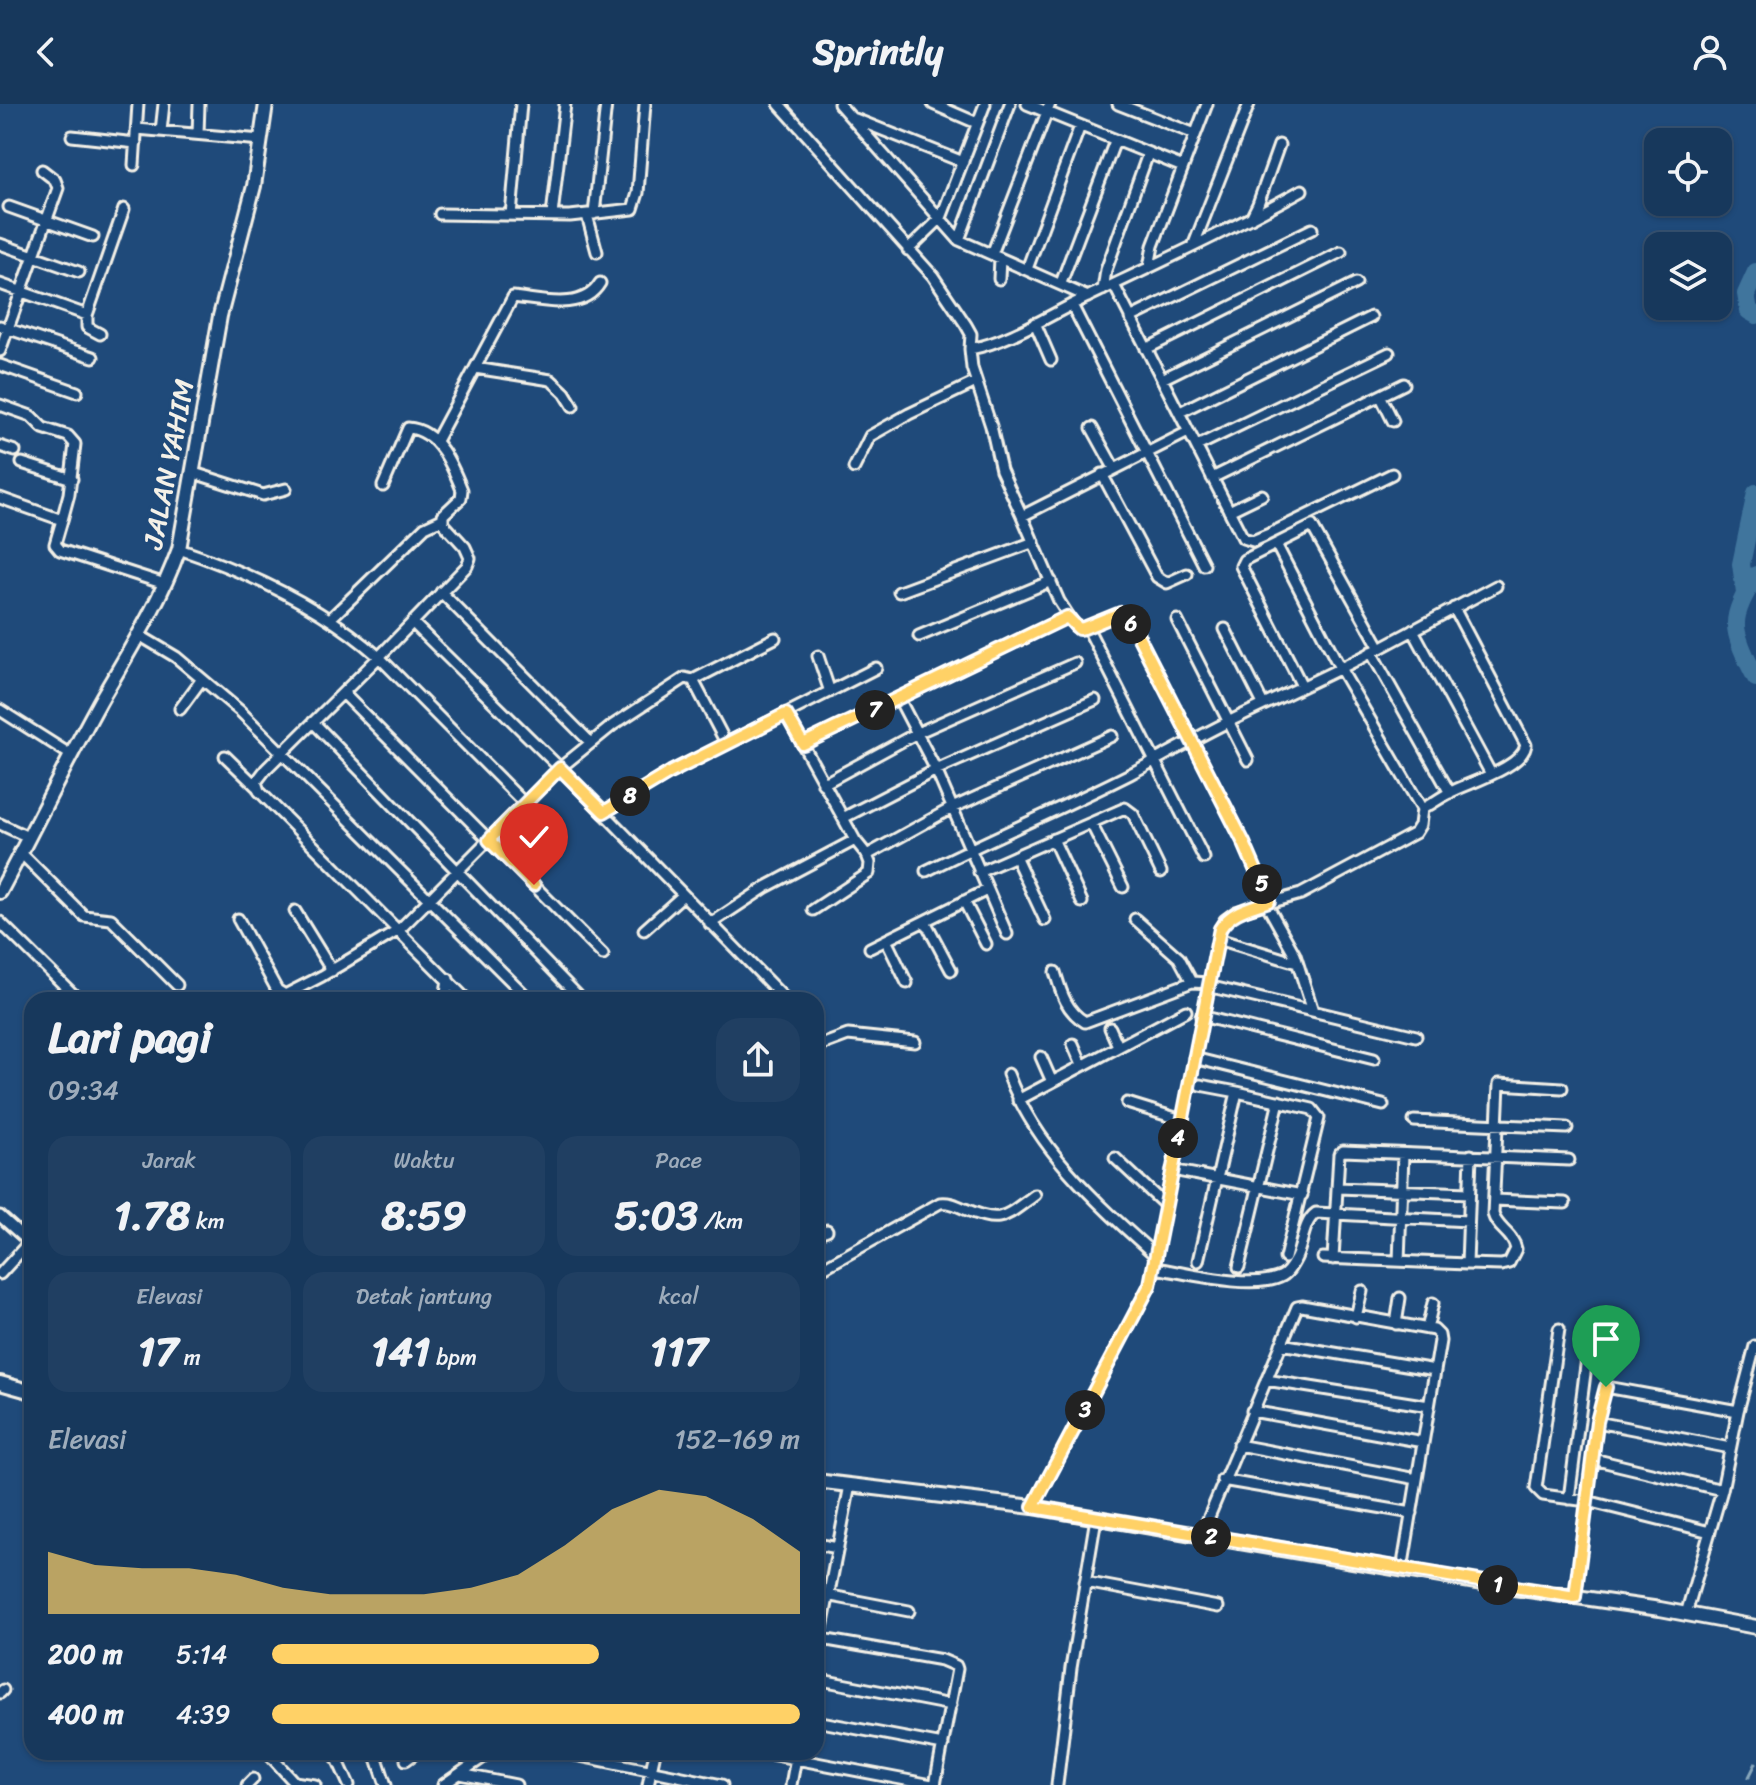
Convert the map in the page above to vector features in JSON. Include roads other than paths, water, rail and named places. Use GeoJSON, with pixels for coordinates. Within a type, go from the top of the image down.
{"type":"FeatureCollection","features":[{"type":"Feature","properties":{"kind":"street"},"geometry":{"type":"LineString","coordinates":[[134,165],[138,104]]}},
{"type":"Feature","properties":{"kind":"street"},"geometry":{"type":"LineString","coordinates":[[161,131],[164,104]]}},
{"type":"Feature","properties":{"kind":"street"},"geometry":{"type":"LineString","coordinates":[[198,134],[199,104]]}},
{"type":"Feature","properties":{"kind":"street","name":"JALAN YAHIM"},"geometry":{"type":"LineString","coordinates":[[0,892],[71,755],[139,635],[179,549],[220,316],[251,199],[266,104]]}},
{"type":"Feature","properties":{"kind":"street"},"geometry":{"type":"LineString","coordinates":[[511,215],[521,104]]}},
{"type":"Feature","properties":{"kind":"street"},"geometry":{"type":"LineString","coordinates":[[552,215],[565,104]]}},
{"type":"Feature","properties":{"kind":"street"},"geometry":{"type":"LineString","coordinates":[[597,252],[591,214],[606,104]]}},
{"type":"Feature","properties":{"kind":"street"},"geometry":{"type":"LineString","coordinates":[[440,214],[552,215],[631,210],[635,207],[645,104]]}},
{"type":"Feature","properties":{"kind":"street"},"geometry":{"type":"LineString","coordinates":[[779,104],[933,276],[962,316],[971,334],[970,349],[976,382],[994,435],[1001,470],[1067,617],[1079,629],[1116,613],[1126,615],[1244,843],[1267,902],[1297,963],[1313,1011]]}},
{"type":"Feature","properties":{"kind":"street"},"geometry":{"type":"LineString","coordinates":[[839,104],[959,240],[1088,297]]}},
{"type":"Feature","properties":{"kind":"street"},"geometry":{"type":"LineString","coordinates":[[933,104],[977,123]]}},
{"type":"Feature","properties":{"kind":"street"},"geometry":{"type":"LineString","coordinates":[[908,250],[941,218],[985,104]]}},
{"type":"Feature","properties":{"kind":"street"},"geometry":{"type":"LineString","coordinates":[[959,240],[1010,104]]}},
{"type":"Feature","properties":{"kind":"street"},"geometry":{"type":"LineString","coordinates":[[1027,104],[1049,108],[1080,126],[1183,167]]}},
{"type":"Feature","properties":{"kind":"street"},"geometry":{"type":"LineString","coordinates":[[1118,104],[1195,134]]}},
{"type":"Feature","properties":{"kind":"street"},"geometry":{"type":"LineString","coordinates":[[1149,267],[1153,246],[1207,104]]}},
{"type":"Feature","properties":{"kind":"street"},"geometry":{"type":"LineString","coordinates":[[1194,244],[1249,104]]}},
{"type":"Feature","properties":{"kind":"street"},"geometry":{"type":"LineString","coordinates":[[999,279],[996,256],[1049,108]]}},
{"type":"Feature","properties":{"kind":"street"},"geometry":{"type":"LineString","coordinates":[[852,117],[963,162]]}},
{"type":"Feature","properties":{"kind":"street"},"geometry":{"type":"LineString","coordinates":[[1027,269],[1080,126]]}},
{"type":"Feature","properties":{"kind":"street"},"geometry":{"type":"LineString","coordinates":[[137,129],[261,140]]}},
{"type":"Feature","properties":{"kind":"street"},"geometry":{"type":"LineString","coordinates":[[72,136],[136,143]]}},
{"type":"Feature","properties":{"kind":"street"},"geometry":{"type":"LineString","coordinates":[[1061,283],[1115,141]]}},
{"type":"Feature","properties":{"kind":"street"},"geometry":{"type":"LineString","coordinates":[[1251,218],[1279,145]]}},
{"type":"Feature","properties":{"kind":"street"},"geometry":{"type":"LineString","coordinates":[[1103,290],[1106,270],[1148,154]]}},
{"type":"Feature","properties":{"kind":"street"},"geometry":{"type":"LineString","coordinates":[[0,351],[4,327],[35,256],[58,184],[42,170]]}},
{"type":"Feature","properties":{"kind":"street"},"geometry":{"type":"LineString","coordinates":[[970,349],[1035,323],[1302,190]]}},
{"type":"Feature","properties":{"kind":"street"},"geometry":{"type":"LineString","coordinates":[[9,207],[93,237]]}},
{"type":"Feature","properties":{"kind":"street"},"geometry":{"type":"LineString","coordinates":[[100,334],[87,327],[87,315],[124,209]]}},
{"type":"Feature","properties":{"kind":"street"},"geometry":{"type":"LineString","coordinates":[[1130,318],[1312,229]]}},
{"type":"Feature","properties":{"kind":"street"},"geometry":{"type":"LineString","coordinates":[[0,244],[79,272]]}},
{"type":"Feature","properties":{"kind":"street"},"geometry":{"type":"LineString","coordinates":[[1146,349],[1341,252]]}},
{"type":"Feature","properties":{"kind":"street"},"geometry":{"type":"LineString","coordinates":[[436,441],[513,297],[577,300],[594,293],[600,283]]}},
{"type":"Feature","properties":{"kind":"street"},"geometry":{"type":"LineString","coordinates":[[1162,379],[1356,283]]}},
{"type":"Feature","properties":{"kind":"street"},"geometry":{"type":"LineString","coordinates":[[0,284],[87,315]]}},
{"type":"Feature","properties":{"kind":"street"},"geometry":{"type":"LineString","coordinates":[[1114,285],[1243,538],[1253,541],[1392,474]]}},
{"type":"Feature","properties":{"kind":"street"},"geometry":{"type":"LineString","coordinates":[[1072,305],[1204,565]]}},
{"type":"Feature","properties":{"kind":"street"},"geometry":{"type":"LineString","coordinates":[[1180,412],[1371,317]]}},
{"type":"Feature","properties":{"kind":"street"},"geometry":{"type":"LineString","coordinates":[[1035,323],[1051,360]]}},
{"type":"Feature","properties":{"kind":"street"},"geometry":{"type":"LineString","coordinates":[[4,327],[93,357]]}},
{"type":"Feature","properties":{"kind":"street"},"geometry":{"type":"LineString","coordinates":[[1197,446],[1389,353]]}},
{"type":"Feature","properties":{"kind":"street"},"geometry":{"type":"LineString","coordinates":[[0,365],[77,392]]}},
{"type":"Feature","properties":{"kind":"street"},"geometry":{"type":"LineString","coordinates":[[475,368],[551,380],[573,406]]}},
{"type":"Feature","properties":{"kind":"street"},"geometry":{"type":"LineString","coordinates":[[854,468],[870,436],[976,382]]}},
{"type":"Feature","properties":{"kind":"street"},"geometry":{"type":"LineString","coordinates":[[1212,478],[1404,384]]}},
{"type":"Feature","properties":{"kind":"street"},"geometry":{"type":"LineString","coordinates":[[1381,397],[1393,421]]}},
{"type":"Feature","properties":{"kind":"street"},"geometry":{"type":"LineString","coordinates":[[0,405],[31,416],[43,428],[73,440],[75,444],[72,479],[55,544],[60,550],[165,584]]}},
{"type":"Feature","properties":{"kind":"street"},"geometry":{"type":"LineString","coordinates":[[331,618],[425,527],[442,519],[461,498],[462,490],[436,441],[422,431],[408,428],[383,486]]}},
{"type":"Feature","properties":{"kind":"street"},"geometry":{"type":"LineString","coordinates":[[1092,428],[1114,468]]}},
{"type":"Feature","properties":{"kind":"street"},"geometry":{"type":"LineString","coordinates":[[1022,516],[1188,432]]}},
{"type":"Feature","properties":{"kind":"street"},"geometry":{"type":"LineString","coordinates":[[0,446],[15,451]]}},
{"type":"Feature","properties":{"kind":"street"},"geometry":{"type":"LineString","coordinates":[[22,463],[72,479]]}},
{"type":"Feature","properties":{"kind":"street"},"geometry":{"type":"LineString","coordinates":[[194,473],[263,495],[286,489]]}},
{"type":"Feature","properties":{"kind":"street"},"geometry":{"type":"LineString","coordinates":[[1102,474],[1157,577],[1167,583],[1187,574]]}},
{"type":"Feature","properties":{"kind":"street"},"geometry":{"type":"LineString","coordinates":[[1229,511],[1262,495]]}},
{"type":"Feature","properties":{"kind":"street"},"geometry":{"type":"LineString","coordinates":[[0,498],[62,520]]}},
{"type":"Feature","properties":{"kind":"street"},"geometry":{"type":"LineString","coordinates":[[256,786],[256,782],[282,752],[467,566],[470,558],[465,547],[447,529],[442,519]]}},
{"type":"Feature","properties":{"kind":"street"},"geometry":{"type":"LineString","coordinates":[[1302,686],[1241,566],[1244,560],[1312,526],[1450,793]]}},
{"type":"Feature","properties":{"kind":"street"},"geometry":{"type":"LineString","coordinates":[[899,592],[1034,542]]}},
{"type":"Feature","properties":{"kind":"street"},"geometry":{"type":"LineString","coordinates":[[1033,1507],[1144,1298],[1155,1268],[1164,1204],[1201,1016],[1225,920],[1236,912],[1301,894],[1415,833],[1420,825],[1422,809],[1340,668],[1276,544]]}},
{"type":"Feature","properties":{"kind":"street"},"geometry":{"type":"LineString","coordinates":[[179,549],[240,574],[331,618],[379,657],[525,804]]}},
{"type":"Feature","properties":{"kind":"street"},"geometry":{"type":"LineString","coordinates":[[919,636],[1051,581]]}},
{"type":"Feature","properties":{"kind":"street"},"geometry":{"type":"LineString","coordinates":[[926,871],[1340,668],[1496,586]]}},
{"type":"Feature","properties":{"kind":"street"},"geometry":{"type":"LineString","coordinates":[[441,592],[590,742]]}},
{"type":"Feature","properties":{"kind":"street"},"geometry":{"type":"LineString","coordinates":[[1422,809],[1514,763],[1525,752],[1526,745],[1454,608]]}},
{"type":"Feature","properties":{"kind":"street"},"geometry":{"type":"LineString","coordinates":[[803,744],[1067,617]]}},
{"type":"Feature","properties":{"kind":"street"},"geometry":{"type":"LineString","coordinates":[[1177,620],[1248,760]]}},
{"type":"Feature","properties":{"kind":"street"},"geometry":{"type":"LineString","coordinates":[[413,623],[604,812],[778,992]]}},
{"type":"Feature","properties":{"kind":"street"},"geometry":{"type":"LineString","coordinates":[[1087,627],[1204,858]]}},
{"type":"Feature","properties":{"kind":"street"},"geometry":{"type":"LineString","coordinates":[[1225,629],[1263,704]]}},
{"type":"Feature","properties":{"kind":"street"},"geometry":{"type":"LineString","coordinates":[[1413,630],[1491,774]]}},
{"type":"Feature","properties":{"kind":"street"},"geometry":{"type":"LineString","coordinates":[[139,635],[164,648],[202,679],[282,752],[522,992]]}},
{"type":"Feature","properties":{"kind":"street"},"geometry":{"type":"LineString","coordinates":[[291,992],[399,930],[560,768],[590,742],[685,678],[693,680],[775,638]]}},
{"type":"Feature","properties":{"kind":"street"},"geometry":{"type":"LineString","coordinates":[[818,656],[830,692]]}},
{"type":"Feature","properties":{"kind":"street"},"geometry":{"type":"LineString","coordinates":[[823,784],[917,733],[1075,663]]}},
{"type":"Feature","properties":{"kind":"street"},"geometry":{"type":"LineString","coordinates":[[604,812],[671,772],[876,668]]}},
{"type":"Feature","properties":{"kind":"street"},"geometry":{"type":"LineString","coordinates":[[180,709],[202,679]]}},
{"type":"Feature","properties":{"kind":"street"},"geometry":{"type":"LineString","coordinates":[[693,680],[726,743]]}},
{"type":"Feature","properties":{"kind":"street"},"geometry":{"type":"LineString","coordinates":[[343,693],[603,955]]}},
{"type":"Feature","properties":{"kind":"street"},"geometry":{"type":"LineString","coordinates":[[899,699],[936,770],[1007,934]]}},
{"type":"Feature","properties":{"kind":"street"},"geometry":{"type":"LineString","coordinates":[[843,818],[936,770],[1095,700]]}},
{"type":"Feature","properties":{"kind":"street"},"geometry":{"type":"LineString","coordinates":[[0,710],[71,755]]}},
{"type":"Feature","properties":{"kind":"street"},"geometry":{"type":"LineString","coordinates":[[786,714],[855,840],[867,855],[870,868],[866,877],[813,910]]}},
{"type":"Feature","properties":{"kind":"street"},"geometry":{"type":"LineString","coordinates":[[313,722],[574,992]]}},
{"type":"Feature","properties":{"kind":"street"},"geometry":{"type":"LineString","coordinates":[[867,855],[952,808],[1112,736]]}},
{"type":"Feature","properties":{"kind":"street"},"geometry":{"type":"LineString","coordinates":[[225,756],[460,992]]}},
{"type":"Feature","properties":{"kind":"street"},"geometry":{"type":"LineString","coordinates":[[979,872],[1125,808],[1130,811],[1161,872]]}},
{"type":"Feature","properties":{"kind":"street"},"geometry":{"type":"LineString","coordinates":[[1091,823],[1123,887]]}},
{"type":"Feature","properties":{"kind":"street"},"geometry":{"type":"LineString","coordinates":[[0,824],[28,837]]}},
{"type":"Feature","properties":{"kind":"street"},"geometry":{"type":"LineString","coordinates":[[1053,839],[1082,902]]}},
{"type":"Feature","properties":{"kind":"street"},"geometry":{"type":"LineString","coordinates":[[710,924],[766,887],[855,840]]}},
{"type":"Feature","properties":{"kind":"street"},"geometry":{"type":"LineString","coordinates":[[21,853],[84,916],[111,919],[177,985]]}},
{"type":"Feature","properties":{"kind":"street"},"geometry":{"type":"LineString","coordinates":[[1015,856],[1045,920]]}},
{"type":"Feature","properties":{"kind":"street"},"geometry":{"type":"LineString","coordinates":[[870,948],[987,890]]}},
{"type":"Feature","properties":{"kind":"street"},"geometry":{"type":"LineString","coordinates":[[644,930],[682,896]]}},
{"type":"Feature","properties":{"kind":"street"},"geometry":{"type":"LineString","coordinates":[[964,901],[986,944]]}},
{"type":"Feature","properties":{"kind":"street"},"geometry":{"type":"LineString","coordinates":[[295,911],[332,971]]}},
{"type":"Feature","properties":{"kind":"street"},"geometry":{"type":"LineString","coordinates":[[238,919],[280,992]]}},
{"type":"Feature","properties":{"kind":"street"},"geometry":{"type":"LineString","coordinates":[[1135,919],[1179,958],[1192,982]]}},
{"type":"Feature","properties":{"kind":"street"},"geometry":{"type":"LineString","coordinates":[[925,921],[951,970]]}},
{"type":"Feature","properties":{"kind":"street"},"geometry":{"type":"LineString","coordinates":[[0,922],[71,992]]}},
{"type":"Feature","properties":{"kind":"street"},"geometry":{"type":"LineString","coordinates":[[1218,939],[1297,963]]}},
{"type":"Feature","properties":{"kind":"street"},"geometry":{"type":"LineString","coordinates":[[886,940],[907,983]]}},
{"type":"Feature","properties":{"kind":"street"},"geometry":{"type":"LineString","coordinates":[[1055,972],[1062,996],[1076,1017],[1085,1022],[1192,982],[1416,1036]]}},
{"type":"Feature","properties":{"kind":"street"},"geometry":{"type":"LineString","coordinates":[[446,992],[448,979]]}},
{"type":"Feature","properties":{"kind":"street"},"geometry":{"type":"LineString","coordinates":[[1018,1100],[1186,1011]]}},
{"type":"Feature","properties":{"kind":"street"},"geometry":{"type":"LineString","coordinates":[[1201,1016],[1374,1059]]}},
{"type":"Feature","properties":{"kind":"street"},"geometry":{"type":"LineString","coordinates":[[1110,1028],[1118,1046]]}},
{"type":"Feature","properties":{"kind":"street"},"geometry":{"type":"LineString","coordinates":[[824,1044],[848,1035],[915,1042]]}},
{"type":"Feature","properties":{"kind":"street"},"geometry":{"type":"LineString","coordinates":[[1073,1044],[1082,1065]]}},
{"type":"Feature","properties":{"kind":"street"},"geometry":{"type":"LineString","coordinates":[[1041,1057],[1052,1082]]}},
{"type":"Feature","properties":{"kind":"street"},"geometry":{"type":"LineString","coordinates":[[1194,1058],[1383,1105]]}},
{"type":"Feature","properties":{"kind":"street"},"geometry":{"type":"LineString","coordinates":[[1008,1074],[1029,1119],[1073,1176],[1156,1256]]}},
{"type":"Feature","properties":{"kind":"street"},"geometry":{"type":"LineString","coordinates":[[1562,1088],[1499,1084],[1495,1156],[1495,1223],[1511,1235],[1516,1249],[1509,1263],[1328,1258],[1337,1214],[1339,1154],[1343,1151],[1471,1155],[1495,1156],[1569,1160]]}},
{"type":"Feature","properties":{"kind":"street"},"geometry":{"type":"LineString","coordinates":[[1200,1085],[1312,1109],[1319,1118],[1285,1258]]}},
{"type":"Feature","properties":{"kind":"street"},"geometry":{"type":"LineString","coordinates":[[1198,1261],[1237,1092]]}},
{"type":"Feature","properties":{"kind":"street"},"geometry":{"type":"LineString","coordinates":[[1239,1267],[1279,1101]]}},
{"type":"Feature","properties":{"kind":"street"},"geometry":{"type":"LineString","coordinates":[[1127,1103],[1182,1120]]}},
{"type":"Feature","properties":{"kind":"street"},"geometry":{"type":"LineString","coordinates":[[1414,1121],[1567,1128]]}},
{"type":"Feature","properties":{"kind":"street"},"geometry":{"type":"LineString","coordinates":[[1399,1261],[1403,1154]]}},
{"type":"Feature","properties":{"kind":"street"},"geometry":{"type":"LineString","coordinates":[[1467,1264],[1471,1155]]}},
{"type":"Feature","properties":{"kind":"street"},"geometry":{"type":"LineString","coordinates":[[1115,1158],[1164,1204]]}},
{"type":"Feature","properties":{"kind":"street"},"geometry":{"type":"LineString","coordinates":[[1172,1170],[1302,1195]]}},
{"type":"Feature","properties":{"kind":"street"},"geometry":{"type":"LineString","coordinates":[[1338,1188],[1469,1193]]}},
{"type":"Feature","properties":{"kind":"street"},"geometry":{"type":"LineString","coordinates":[[824,1268],[940,1203],[953,1203],[992,1220],[1008,1214],[1035,1195]]}},
{"type":"Feature","properties":{"kind":"street"},"geometry":{"type":"LineString","coordinates":[[1494,1200],[1565,1203]]}},
{"type":"Feature","properties":{"kind":"street"},"geometry":{"type":"LineString","coordinates":[[1155,1268],[1250,1281],[1280,1277],[1298,1255],[1310,1217],[1316,1213],[1468,1221]]}},
{"type":"Feature","properties":{"kind":"street"},"geometry":{"type":"LineString","coordinates":[[0,1216],[24,1236]]}},
{"type":"Feature","properties":{"kind":"street"},"geometry":{"type":"LineString","coordinates":[[0,1274],[24,1248]]}},
{"type":"Feature","properties":{"kind":"street"},"geometry":{"type":"LineString","coordinates":[[1356,1317],[1362,1291]]}},
{"type":"Feature","properties":{"kind":"street"},"geometry":{"type":"LineString","coordinates":[[1396,1324],[1400,1298]]}},
{"type":"Feature","properties":{"kind":"street"},"geometry":{"type":"LineString","coordinates":[[1427,1329],[1433,1303]]}},
{"type":"Feature","properties":{"kind":"street"},"geometry":{"type":"LineString","coordinates":[[1201,1536],[1297,1307],[1427,1329],[1439,1335],[1402,1570]]}},
{"type":"Feature","properties":{"kind":"street"},"geometry":{"type":"LineString","coordinates":[[1559,1329],[1536,1488],[1543,1495],[1587,1501],[1710,1532]]}},
{"type":"Feature","properties":{"kind":"street"},"geometry":{"type":"LineString","coordinates":[[1569,1499],[1590,1334]]}},
{"type":"Feature","properties":{"kind":"street"},"geometry":{"type":"LineString","coordinates":[[1281,1344],[1435,1370]]}},
{"type":"Feature","properties":{"kind":"street"},"geometry":{"type":"LineString","coordinates":[[1686,1614],[1722,1490],[1755,1346]]}},
{"type":"Feature","properties":{"kind":"street"},"geometry":{"type":"LineString","coordinates":[[1266,1380],[1429,1406]]}},
{"type":"Feature","properties":{"kind":"street"},"geometry":{"type":"LineString","coordinates":[[0,1383],[24,1390]]}},
{"type":"Feature","properties":{"kind":"street"},"geometry":{"type":"LineString","coordinates":[[1575,1597],[1597,1422],[1606,1387],[1738,1411]]}},
{"type":"Feature","properties":{"kind":"street"},"geometry":{"type":"LineString","coordinates":[[1252,1411],[1423,1442]]}},
{"type":"Feature","properties":{"kind":"street"},"geometry":{"type":"LineString","coordinates":[[1597,1422],[1730,1448]]}},
{"type":"Feature","properties":{"kind":"street"},"geometry":{"type":"LineString","coordinates":[[1238,1445],[1417,1479]]}},
{"type":"Feature","properties":{"kind":"street"},"geometry":{"type":"LineString","coordinates":[[1593,1459],[1722,1490]]}},
{"type":"Feature","properties":{"kind":"street"},"geometry":{"type":"LineString","coordinates":[[1222,1480],[1412,1513]]}},
{"type":"Feature","properties":{"kind":"street"},"geometry":{"type":"LineString","coordinates":[[824,1482],[1033,1507],[1756,1627]]}},
{"type":"Feature","properties":{"kind":"street"},"geometry":{"type":"LineString","coordinates":[[824,1613],[850,1485]]}},
{"type":"Feature","properties":{"kind":"street"},"geometry":{"type":"LineString","coordinates":[[1057,1785],[1071,1668],[1096,1518]]}},
{"type":"Feature","properties":{"kind":"street"},"geometry":{"type":"LineString","coordinates":[[824,1545],[838,1548]]}},
{"type":"Feature","properties":{"kind":"street"},"geometry":{"type":"LineString","coordinates":[[1085,1582],[1218,1607]]}},
{"type":"Feature","properties":{"kind":"street"},"geometry":{"type":"LineString","coordinates":[[824,1595],[909,1611]]}},
{"type":"Feature","properties":{"kind":"street"},"geometry":{"type":"LineString","coordinates":[[816,1760],[933,1785],[957,1669],[953,1663],[824,1639]]}},
{"type":"Feature","properties":{"kind":"street"},"geometry":{"type":"LineString","coordinates":[[824,1681],[951,1705]]}},
{"type":"Feature","properties":{"kind":"street"},"geometry":{"type":"LineString","coordinates":[[824,1723],[943,1745]]}},
{"type":"Feature","properties":{"kind":"street"},"geometry":{"type":"LineString","coordinates":[[274,1760],[294,1782],[315,1785]]}},
{"type":"Feature","properties":{"kind":"street"},"geometry":{"type":"LineString","coordinates":[[338,1760],[349,1785]]}},
{"type":"Feature","properties":{"kind":"street"},"geometry":{"type":"LineString","coordinates":[[378,1760],[386,1785]]}},
{"type":"Feature","properties":{"kind":"street"},"geometry":{"type":"LineString","coordinates":[[443,1785],[464,1778],[483,1760]]}},
{"type":"Feature","properties":{"kind":"street"},"geometry":{"type":"LineString","coordinates":[[598,1760],[722,1785]]}},
{"type":"Feature","properties":{"kind":"street"},"geometry":{"type":"LineString","coordinates":[[648,1785],[653,1760]]}},
{"type":"Feature","properties":{"kind":"street"},"geometry":{"type":"LineString","coordinates":[[791,1785],[796,1760]]}},
{"type":"Feature","properties":{"kind":"street"},"geometry":{"type":"LineString","coordinates":[[464,1778],[510,1784]]}},
{"type":"Feature","properties":{"kind":"waterway"},"geometry":{"type":"LineString","coordinates":[[1756,272],[1746,294],[1749,311],[1756,315]]}},
{"type":"Feature","properties":{"kind":"waterway"},"geometry":{"type":"LineString","coordinates":[[1745,593],[1741,564],[1756,493]]}},
{"type":"Feature","properties":{"kind":"waterway"},"geometry":{"type":"LineString","coordinates":[[1756,575],[1740,604],[1736,623],[1740,644],[1756,678]]}},
{"type":"Feature","properties":{"kind":"waterway"},"geometry":{"type":"LineString","coordinates":[[1749,1777],[1756,1763]]}}]}
